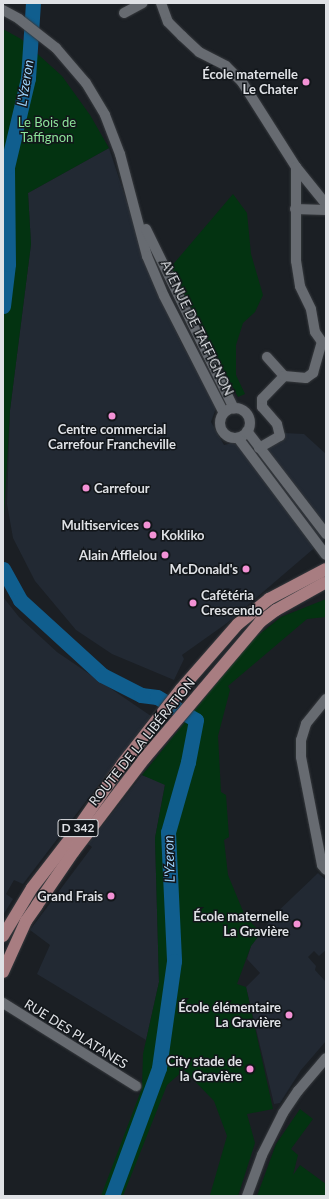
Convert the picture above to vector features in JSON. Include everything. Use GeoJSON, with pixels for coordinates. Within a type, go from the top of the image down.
{"type":"FeatureCollection","features":[{"type":"Feature","properties":{"kind":"main road","name":"ROUTE DE LA LIBÉRATION"},"geometry":{"type":"LineString","coordinates":[[3,936],[32,888],[156,721],[181,689],[238,624],[269,599],[326,569]]}},
{"type":"Feature","properties":{"kind":"main road","name":"ROUTE DE LA LIBÉRATION"},"geometry":{"type":"LineString","coordinates":[[3,972],[26,921],[87,833],[167,731],[260,622],[276,610],[326,582]]}},
{"type":"Feature","properties":{"kind":"street"},"geometry":{"type":"LineString","coordinates":[[124,14],[144,3]]}},
{"type":"Feature","properties":{"kind":"street"},"geometry":{"type":"LineString","coordinates":[[161,3],[168,22],[182,36],[199,52],[226,66],[242,82],[296,167],[326,204]]}},
{"type":"Feature","properties":{"kind":"street","name":"AVENUE DE TAFFIGNON"},"geometry":{"type":"LineString","coordinates":[[3,10],[19,19],[56,48],[78,73],[105,115],[120,154],[136,209],[166,275],[216,367],[229,411]]}},
{"type":"Feature","properties":{"kind":"street"},"geometry":{"type":"LineString","coordinates":[[267,357],[284,376],[306,378],[313,373],[322,342],[315,332],[311,309],[300,286],[295,209],[296,167]]}},
{"type":"Feature","properties":{"kind":"street"},"geometry":{"type":"LineString","coordinates":[[295,209],[326,210]]}},
{"type":"Feature","properties":{"kind":"street"},"geometry":{"type":"LineString","coordinates":[[259,448],[280,436],[277,424],[262,407],[262,399],[284,376]]}},
{"type":"Feature","properties":{"kind":"street","name":"AVENUE DE TAFFIGNON"},"geometry":{"type":"LineString","coordinates":[[229,411],[243,411],[248,418],[247,432],[324,530]]}},
{"type":"Feature","properties":{"kind":"street","name":"AVENUE DE TAFFIGNON"},"geometry":{"type":"LineString","coordinates":[[229,411],[220,424],[222,431],[229,437],[238,438],[326,555]]}},
{"type":"Feature","properties":{"kind":"street"},"geometry":{"type":"LineString","coordinates":[[238,438],[247,432]]}},
{"type":"Feature","properties":{"kind":"street"},"geometry":{"type":"LineString","coordinates":[[326,699],[306,724],[301,740],[301,757],[322,865],[326,870]]}},
{"type":"Feature","properties":{"kind":"street","name":"RUE DES PLATANES"},"geometry":{"type":"LineString","coordinates":[[3,1003],[136,1086]]}},
{"type":"Feature","properties":{"kind":"street"},"geometry":{"type":"LineString","coordinates":[[247,1196],[262,1155],[284,1114],[298,1091],[326,1058]]}},
{"type":"Feature","properties":{"kind":"shaded area","name":"Centre commercial Carrefour Francheville"},"geometry":{"type":"Polygon","coordinates":[[[109,148],[154,284],[182,344],[216,408],[211,422],[224,445],[245,440],[252,431],[262,443],[283,433],[304,434],[326,454],[326,538],[227,623],[182,655],[184,659],[174,680],[112,654],[76,630],[35,581],[13,538],[7,504],[10,410],[31,244],[28,193],[109,148]]]}},
{"type":"Feature","properties":{"kind":"shaded area"},"geometry":{"type":"Polygon","coordinates":[[[3,597],[19,617],[57,652],[151,716],[23,884],[14,880],[6,894],[13,899],[3,915],[3,597]]]}},
{"type":"Feature","properties":{"kind":"shaded area"},"geometry":{"type":"Polygon","coordinates":[[[142,775],[165,784],[155,838],[159,982],[146,1040],[37,974],[50,945],[30,930],[92,847],[88,844],[142,775]]]}},
{"type":"Feature","properties":{"kind":"shaded area"},"geometry":{"type":"Polygon","coordinates":[[[318,873],[326,880],[326,950],[319,956],[314,951],[308,957],[316,966],[315,970],[326,982],[326,1041],[301,1070],[280,1103],[274,1104],[246,987],[260,973],[247,959],[251,946],[273,916],[318,873]]]}},
{"type":"Feature","properties":{"kind":"green space","name":"Le Bois de Taffignon"},"geometry":{"type":"Polygon","coordinates":[[[3,29],[21,39],[62,76],[90,115],[109,148],[28,193],[31,244],[10,410],[3,534],[3,29]]]}},
{"type":"Feature","properties":{"kind":"green space"},"geometry":{"type":"Polygon","coordinates":[[[233,194],[247,213],[251,254],[263,295],[255,312],[243,323],[236,345],[236,375],[245,394],[238,397],[170,268],[233,194]]]}},
{"type":"Feature","properties":{"kind":"green space"},"geometry":{"type":"Polygon","coordinates":[[[326,599],[326,617],[307,619],[228,686],[230,690],[218,736],[221,792],[226,795],[229,837],[224,840],[228,875],[245,916],[261,933],[251,946],[237,984],[246,987],[273,1109],[247,1114],[255,1143],[238,1196],[205,1196],[210,1195],[227,1136],[214,1101],[184,1070],[167,1085],[123,1196],[101,1196],[142,1088],[143,1054],[159,982],[155,838],[165,785],[142,775],[251,641],[281,617],[326,599]]]}},
{"type":"Feature","properties":{"kind":"green space"},"geometry":{"type":"Polygon","coordinates":[[[300,1109],[313,1119],[291,1149],[298,1155],[293,1175],[300,1165],[326,1184],[326,1196],[257,1196],[276,1144],[300,1109]]]}},
{"type":"Feature","properties":{"kind":"waterway","name":"L'Yzeron"},"geometry":{"type":"LineString","coordinates":[[3,306],[8,264],[7,167],[28,78],[33,3]]}},
{"type":"Feature","properties":{"kind":"waterway","name":"L'Yzeron"},"geometry":{"type":"LineString","coordinates":[[3,569],[20,600],[102,675],[141,695],[157,697],[196,720],[188,762],[168,832],[174,961],[159,1068],[112,1196]]}},
{"type":"Feature","properties":{"kind":"place","name":"École maternelle Le Chater"},"geometry":{"type":"Point","coordinates":[306,82]}},
{"type":"Feature","properties":{"kind":"place","name":"Centre commercial Carrefour Francheville"},"geometry":{"type":"Point","coordinates":[112,416]}},
{"type":"Feature","properties":{"kind":"place","name":"Carrefour"},"geometry":{"type":"Point","coordinates":[86,488]}},
{"type":"Feature","properties":{"kind":"place","name":"Multiservices"},"geometry":{"type":"Point","coordinates":[147,525]}},
{"type":"Feature","properties":{"kind":"place","name":"Kokliko"},"geometry":{"type":"Point","coordinates":[153,535]}},
{"type":"Feature","properties":{"kind":"place","name":"Alain Afflelou"},"geometry":{"type":"Point","coordinates":[165,555]}},
{"type":"Feature","properties":{"kind":"place","name":"McDonald's"},"geometry":{"type":"Point","coordinates":[246,569]}},
{"type":"Feature","properties":{"kind":"place","name":"Cafétéria Crescendo"},"geometry":{"type":"Point","coordinates":[193,603]}},
{"type":"Feature","properties":{"kind":"place","name":"Grand Frais"},"geometry":{"type":"Point","coordinates":[111,896]}},
{"type":"Feature","properties":{"kind":"place","name":"École maternelle La Gravière"},"geometry":{"type":"Point","coordinates":[297,924]}},
{"type":"Feature","properties":{"kind":"place","name":"École élémentaire La Gravière"},"geometry":{"type":"Point","coordinates":[289,1015]}},
{"type":"Feature","properties":{"kind":"place","name":"City stade de la Gravière"},"geometry":{"type":"Point","coordinates":[250,1069]}}]}
